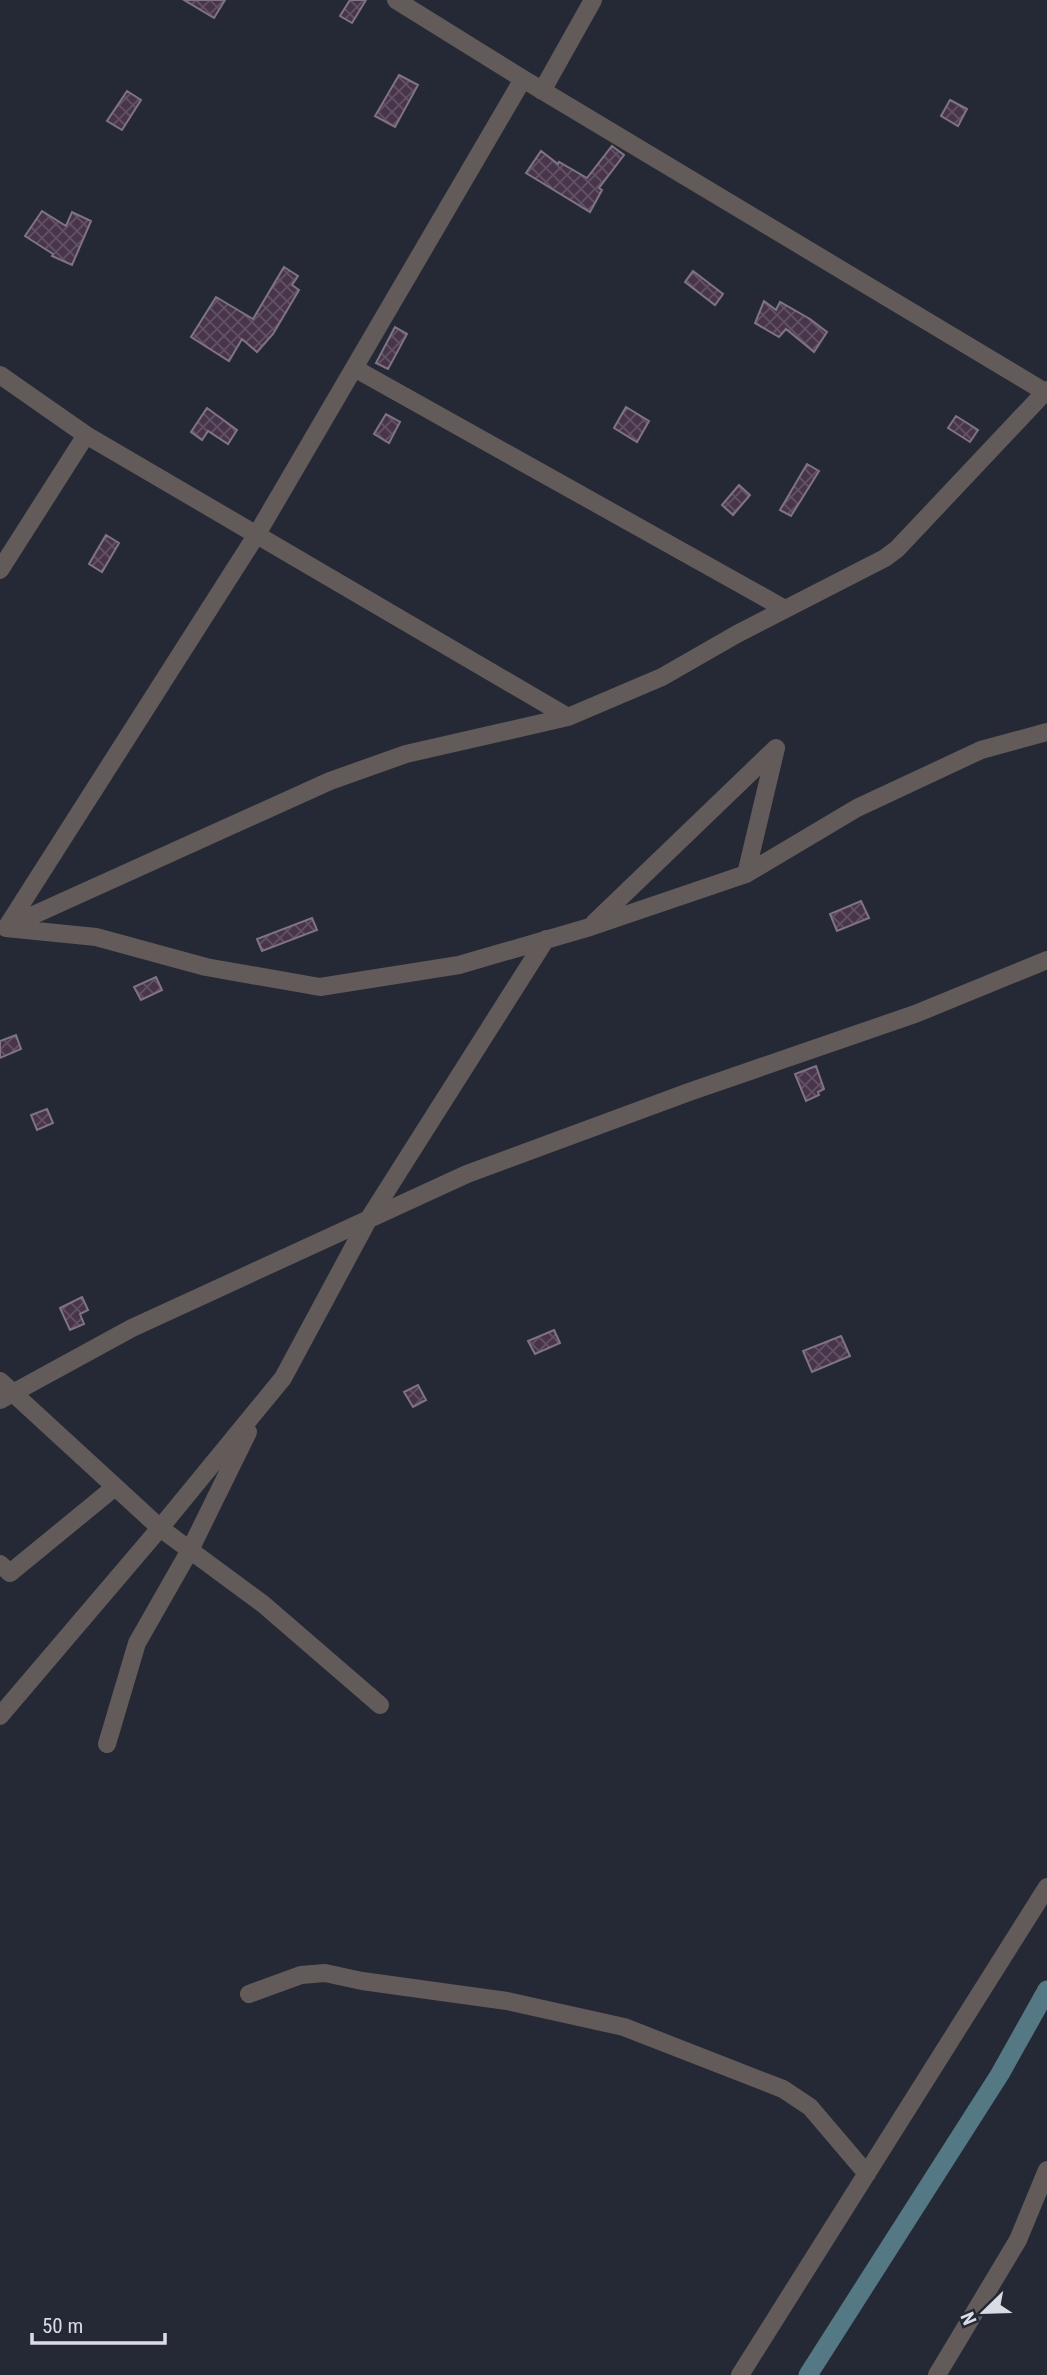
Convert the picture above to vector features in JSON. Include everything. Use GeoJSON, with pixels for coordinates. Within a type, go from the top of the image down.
{"type":"FeatureCollection","features":[{"type":"Feature","properties":{"kind":"street"},"geometry":{"type":"LineString","coordinates":[[3,930],[330,781],[407,754],[568,717],[662,677],[885,558],[897,549],[1046,391],[542,91],[396,0]]}},
{"type":"Feature","properties":{"kind":"street"},"geometry":{"type":"LineString","coordinates":[[542,91],[593,0]]}},
{"type":"Feature","properties":{"kind":"street"},"geometry":{"type":"LineString","coordinates":[[3,930],[257,534],[523,79]]}},
{"type":"Feature","properties":{"kind":"street"},"geometry":{"type":"LineString","coordinates":[[354,368],[785,609]]}},
{"type":"Feature","properties":{"kind":"street"},"geometry":{"type":"LineString","coordinates":[[0,375],[86,435],[568,717]]}},
{"type":"Feature","properties":{"kind":"street"},"geometry":{"type":"LineString","coordinates":[[0,570],[86,435]]}},
{"type":"Feature","properties":{"kind":"street"},"geometry":{"type":"LineString","coordinates":[[3,930],[96,937],[206,967],[320,987],[459,965],[590,927],[746,874],[869,802],[981,750],[1047,732]]}},
{"type":"Feature","properties":{"kind":"street"},"geometry":{"type":"LineString","coordinates":[[590,927],[776,748],[746,874]]}},
{"type":"Feature","properties":{"kind":"street"},"geometry":{"type":"LineString","coordinates":[[0,1716],[283,1378],[368,1220],[545,939]]}},
{"type":"Feature","properties":{"kind":"street"},"geometry":{"type":"LineString","coordinates":[[7,1397],[132,1328],[467,1174],[689,1092],[915,1014],[1047,960]]}},
{"type":"Feature","properties":{"kind":"street"},"geometry":{"type":"LineString","coordinates":[[0,1381],[7,1397],[160,1528],[263,1604],[380,1705]]}},
{"type":"Feature","properties":{"kind":"street"},"geometry":{"type":"LineString","coordinates":[[107,1744],[137,1643],[190,1550],[261,1405]]}},
{"type":"Feature","properties":{"kind":"street"},"geometry":{"type":"LineString","coordinates":[[0,1564],[10,1573],[115,1487]]}},
{"type":"Feature","properties":{"kind":"street"},"geometry":{"type":"LineString","coordinates":[[740,2375],[1047,1887]]}},
{"type":"Feature","properties":{"kind":"street"},"geometry":{"type":"LineString","coordinates":[[249,1994],[301,1975],[325,1973],[507,2001],[624,2027],[783,2089],[802,2100],[867,2174]]}},
{"type":"Feature","properties":{"kind":"street"},"geometry":{"type":"LineString","coordinates":[[937,2375],[1018,2240],[1047,2170]]}},
{"type":"Feature","properties":{"kind":"building"},"geometry":{"type":"Polygon","coordinates":[[[184,0],[225,0],[214,18],[184,0]]]}},
{"type":"Feature","properties":{"kind":"building"},"geometry":{"type":"Polygon","coordinates":[[[350,0],[366,0],[352,23],[340,16],[350,0]]]}},
{"type":"Feature","properties":{"kind":"building"},"geometry":{"type":"Polygon","coordinates":[[[399,75],[418,85],[395,127],[375,116],[399,75]]]}},
{"type":"Feature","properties":{"kind":"building"},"geometry":{"type":"Polygon","coordinates":[[[127,91],[141,100],[122,130],[107,121],[127,91]]]}},
{"type":"Feature","properties":{"kind":"building"},"geometry":{"type":"Polygon","coordinates":[[[950,100],[967,109],[958,126],[941,116],[950,100]]]}},
{"type":"Feature","properties":{"kind":"building"},"geometry":{"type":"Polygon","coordinates":[[[612,146],[624,155],[599,188],[602,190],[590,212],[526,173],[541,151],[558,164],[559,162],[587,178],[612,146]]]}},
{"type":"Feature","properties":{"kind":"building"},"geometry":{"type":"Polygon","coordinates":[[[42,211],[66,226],[72,212],[91,221],[72,265],[52,256],[53,254],[25,236],[42,211]]]}},
{"type":"Feature","properties":{"kind":"building"},"geometry":{"type":"Polygon","coordinates":[[[284,267],[298,276],[292,285],[299,290],[273,334],[257,352],[242,339],[229,361],[191,337],[216,297],[253,319],[284,267]]]}},
{"type":"Feature","properties":{"kind":"building"},"geometry":{"type":"Polygon","coordinates":[[[693,271],[723,294],[715,305],[685,282],[693,271]]]}},
{"type":"Feature","properties":{"kind":"building"},"geometry":{"type":"Polygon","coordinates":[[[764,301],[776,310],[780,302],[827,332],[814,352],[786,329],[779,337],[755,323],[764,301]]]}},
{"type":"Feature","properties":{"kind":"building"},"geometry":{"type":"Polygon","coordinates":[[[395,327],[407,334],[388,369],[376,363],[395,327]]]}},
{"type":"Feature","properties":{"kind":"building"},"geometry":{"type":"Polygon","coordinates":[[[626,407],[649,421],[637,442],[614,428],[626,407]]]}},
{"type":"Feature","properties":{"kind":"building"},"geometry":{"type":"Polygon","coordinates":[[[207,408],[237,430],[228,444],[208,431],[202,440],[191,432],[207,408]]]}},
{"type":"Feature","properties":{"kind":"building"},"geometry":{"type":"Polygon","coordinates":[[[386,414],[400,422],[389,443],[374,434],[386,414]]]}},
{"type":"Feature","properties":{"kind":"building"},"geometry":{"type":"Polygon","coordinates":[[[956,416],[978,430],[970,442],[948,428],[956,416]]]}},
{"type":"Feature","properties":{"kind":"building"},"geometry":{"type":"Polygon","coordinates":[[[807,464],[819,471],[791,516],[780,510],[807,464]]]}},
{"type":"Feature","properties":{"kind":"building"},"geometry":{"type":"Polygon","coordinates":[[[739,485],[750,495],[733,515],[722,505],[739,485]]]}},
{"type":"Feature","properties":{"kind":"building"},"geometry":{"type":"Polygon","coordinates":[[[106,535],[119,543],[102,572],[89,564],[106,535]]]}},
{"type":"Feature","properties":{"kind":"building"},"geometry":{"type":"Polygon","coordinates":[[[861,901],[869,918],[837,931],[830,914],[861,901]]]}},
{"type":"Feature","properties":{"kind":"building"},"geometry":{"type":"Polygon","coordinates":[[[312,918],[317,930],[262,951],[257,939],[312,918]]]}},
{"type":"Feature","properties":{"kind":"building"},"geometry":{"type":"Polygon","coordinates":[[[156,977],[162,990],[141,1000],[134,987],[156,977]]]}},
{"type":"Feature","properties":{"kind":"building"},"geometry":{"type":"Polygon","coordinates":[[[16,1035],[21,1049],[0,1058],[0,1041],[16,1035]]]}},
{"type":"Feature","properties":{"kind":"building"},"geometry":{"type":"Polygon","coordinates":[[[816,1066],[824,1089],[818,1092],[819,1095],[806,1101],[795,1074],[816,1066]]]}},
{"type":"Feature","properties":{"kind":"building"},"geometry":{"type":"Polygon","coordinates":[[[47,1109],[53,1123],[37,1130],[31,1115],[47,1109]]]}},
{"type":"Feature","properties":{"kind":"building"},"geometry":{"type":"Polygon","coordinates":[[[82,1297],[88,1310],[80,1314],[84,1324],[70,1330],[60,1308],[82,1297]]]}},
{"type":"Feature","properties":{"kind":"building"},"geometry":{"type":"Polygon","coordinates":[[[554,1330],[560,1343],[535,1354],[528,1341],[554,1330]]]}},
{"type":"Feature","properties":{"kind":"building"},"geometry":{"type":"Polygon","coordinates":[[[841,1336],[850,1356],[812,1372],[803,1351],[841,1336]]]}},
{"type":"Feature","properties":{"kind":"building"},"geometry":{"type":"Polygon","coordinates":[[[418,1385],[426,1400],[413,1407],[404,1392],[418,1385]]]}},
{"type":"Feature","properties":{"kind":"waterway"},"geometry":{"type":"LineString","coordinates":[[808,2375],[1000,2074],[1047,1990]]}}]}
